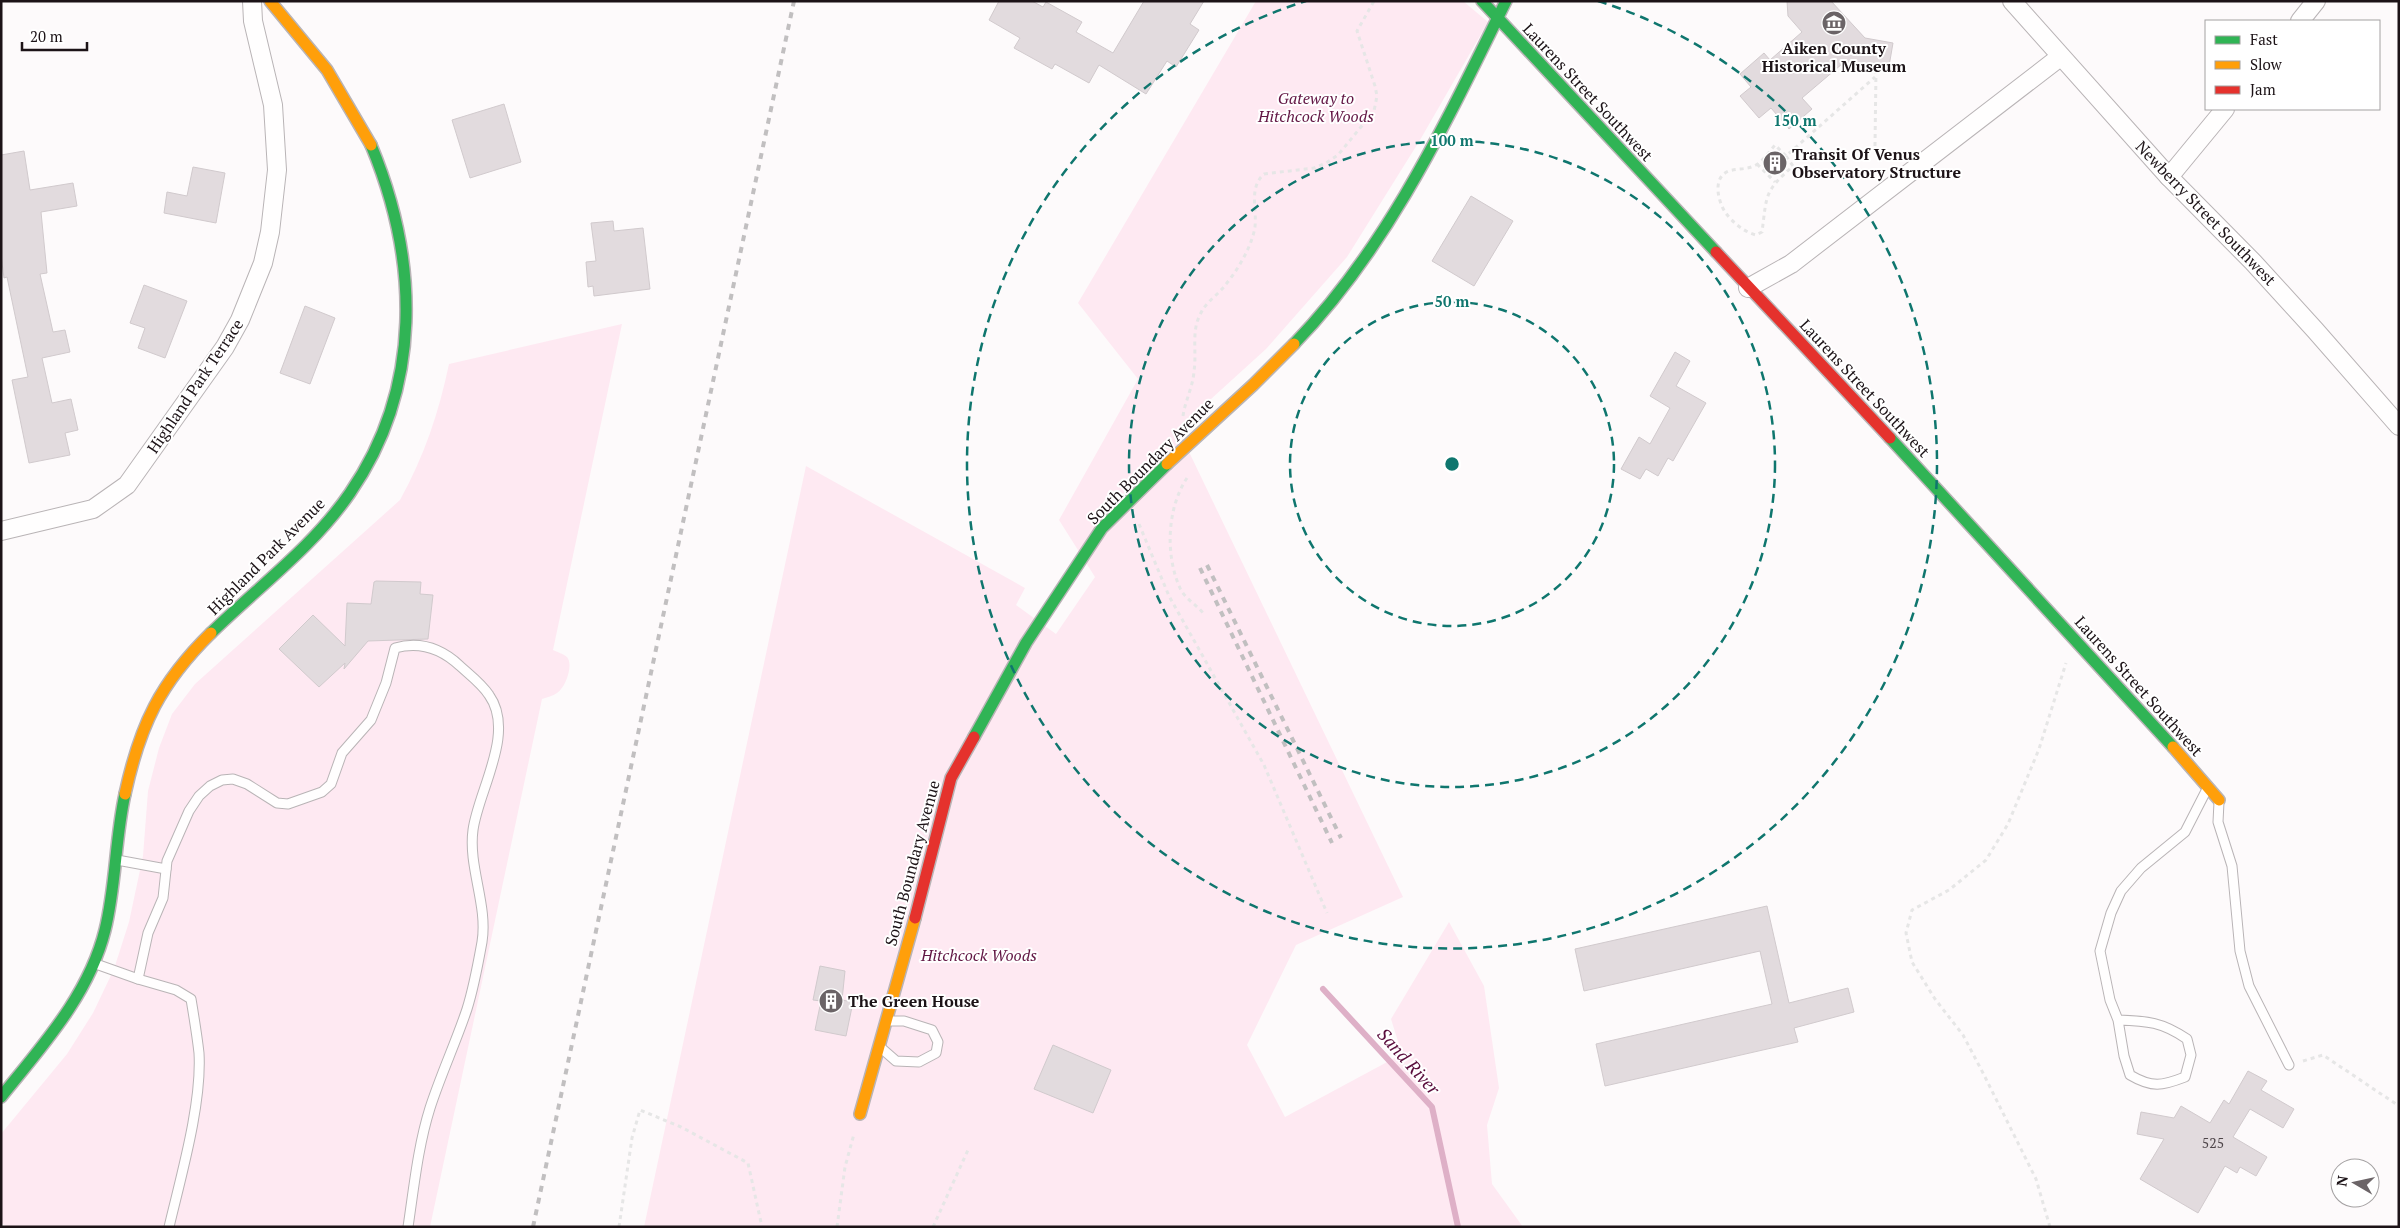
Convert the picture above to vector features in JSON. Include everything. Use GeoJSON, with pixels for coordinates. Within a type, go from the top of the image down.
{"type":"FeatureCollection","features":[{"type":"Feature","properties":{"kind":"street","name":"Highland Park Terrace"},"geometry":{"type":"LineString","coordinates":[[1,532],[93,509],[127,485],[224,347],[240,320],[263,263],[270,232],[277,170],[273,105],[253,21],[252,1]]}},
{"type":"Feature","properties":{"kind":"street","name":"Highland Park Avenue"},"geometry":{"type":"LineString","coordinates":[[2,1096],[46,1042],[94,963],[108,919],[120,822],[142,733],[166,683],[183,660],[316,534],[337,510],[373,456],[386,426],[402,377],[408,318],[403,251],[396,218],[372,144],[326,70],[270,1]]}},
{"type":"Feature","properties":{"kind":"street","name":"Laurens Street Southwest"},"geometry":{"type":"LineString","coordinates":[[1482,1],[1748,288],[1844,387],[2151,720],[2219,800]]}},
{"type":"Feature","properties":{"kind":"street","name":"South Boundary Avenue"},"geometry":{"type":"LineString","coordinates":[[860,1114],[938,834],[951,778],[1026,643],[1102,528],[1192,439],[1253,385],[1308,329],[1355,272],[1401,204],[1419,172],[1506,1]]}},
{"type":"Feature","properties":{"kind":"street","name":"Newberry Street Southwest"},"geometry":{"type":"LineString","coordinates":[[2012,1],[2169,177],[2253,262],[2399,426]]}},
{"type":"Feature","properties":{"kind":"street"},"geometry":{"type":"LineString","coordinates":[[2301,20],[2316,1]]}},
{"type":"Feature","properties":{"kind":"street"},"geometry":{"type":"LineString","coordinates":[[1748,288],[1791,264],[2060,57]]}},
{"type":"Feature","properties":{"kind":"street"},"geometry":{"type":"LineString","coordinates":[[2169,177],[2224,110]]}},
{"type":"Feature","properties":{"kind":"lane"},"geometry":{"type":"LineString","coordinates":[[138,979],[148,933],[163,898],[167,861],[189,811],[199,796],[210,786],[222,780],[233,780],[247,784],[277,803],[288,804],[322,792],[331,784],[342,754],[371,720],[386,684],[395,648],[405,645],[426,646],[442,651],[476,680],[491,696],[498,717],[495,754],[478,809],[472,838],[481,909],[482,940],[467,1008],[428,1116],[420,1149],[408,1227]]}},
{"type":"Feature","properties":{"kind":"lane"},"geometry":{"type":"LineString","coordinates":[[2118,1020],[2151,1021],[2171,1027],[2187,1039],[2191,1055],[2185,1077],[2165,1085],[2145,1083],[2130,1075],[2124,1056],[2118,1020],[2110,1000],[2100,951],[2111,913],[2122,891],[2142,868],[2184,832],[2208,786]]}},
{"type":"Feature","properties":{"kind":"lane"},"geometry":{"type":"LineString","coordinates":[[2219,800],[2218,822],[2232,866],[2240,951],[2249,986],[2289,1066]]}},
{"type":"Feature","properties":{"kind":"lane"},"geometry":{"type":"LineString","coordinates":[[115,860],[166,869]]}},
{"type":"Feature","properties":{"kind":"lane"},"geometry":{"type":"LineString","coordinates":[[94,963],[176,990],[191,999],[198,1052],[197,1084],[189,1141],[169,1227]]}},
{"type":"Feature","properties":{"kind":"lane"},"geometry":{"type":"LineString","coordinates":[[880,1047],[896,1061],[919,1062],[936,1053],[938,1042],[932,1030],[904,1021],[886,1021]]}},
{"type":"Feature","properties":{"kind":"path"},"geometry":{"type":"LineString","coordinates":[[1181,424],[1194,371],[1195,330],[1199,316],[1205,305],[1231,277],[1248,248],[1254,232],[1256,216],[1254,192],[1259,179],[1264,174],[1314,168],[1326,163],[1338,155],[1374,111],[1377,96],[1375,86],[1357,31],[1374,1]]}},
{"type":"Feature","properties":{"kind":"path"},"geometry":{"type":"LineString","coordinates":[[1876,70],[1875,146],[1887,158]]}},
{"type":"Feature","properties":{"kind":"path"},"geometry":{"type":"LineString","coordinates":[[1786,156],[1875,77]]}},
{"type":"Feature","properties":{"kind":"path"},"geometry":{"type":"LineString","coordinates":[[1775,145],[1786,156],[1793,166],[1775,182],[1766,195],[1762,232],[1756,235],[1749,233],[1728,216],[1719,201],[1718,188],[1721,177],[1726,172],[1747,169],[1757,164],[1775,145]]}},
{"type":"Feature","properties":{"kind":"path"},"geometry":{"type":"LineString","coordinates":[[1757,164],[1775,182]]}},
{"type":"Feature","properties":{"kind":"path"},"geometry":{"type":"LineString","coordinates":[[1190,475],[1177,499],[1171,522],[1171,548],[1180,588],[1186,597],[1204,614]]}},
{"type":"Feature","properties":{"kind":"path"},"geometry":{"type":"LineString","coordinates":[[1129,500],[1169,596],[1264,766],[1327,913]]}},
{"type":"Feature","properties":{"kind":"path"},"geometry":{"type":"LineString","coordinates":[[2050,1227],[2036,1179],[1963,1035],[1936,999],[1912,962],[1906,933],[1912,910],[1949,890],[1986,860],[2008,824],[2038,749],[2064,670],[2072,636]]}},
{"type":"Feature","properties":{"kind":"path"},"geometry":{"type":"LineString","coordinates":[[2289,1066],[2323,1055],[2399,1106]]}},
{"type":"Feature","properties":{"kind":"path"},"geometry":{"type":"LineString","coordinates":[[619,1227],[632,1138],[640,1110],[681,1127],[748,1163],[762,1227]]}},
{"type":"Feature","properties":{"kind":"path"},"geometry":{"type":"LineString","coordinates":[[837,1227],[845,1167],[860,1114]]}},
{"type":"Feature","properties":{"kind":"path"},"geometry":{"type":"LineString","coordinates":[[933,1227],[968,1150]]}},
{"type":"Feature","properties":{"kind":"green space","name":"Hitchcock Woods"},"geometry":{"type":"Polygon","coordinates":[[[1256,1],[1463,1],[1488,22],[1420,140],[1347,257],[1266,349],[1178,429],[1403,897],[1296,945],[1247,1045],[1285,1117],[1402,1054],[1391,1019],[1449,922],[1484,986],[1499,1088],[1487,1125],[1492,1184],[1523,1227],[644,1227],[806,466],[1025,588],[1016,605],[1056,634],[1095,577],[1059,520],[1138,379],[1078,303],[1256,1]]]}},
{"type":"Feature","properties":{"kind":"green space"},"geometry":{"type":"Polygon","coordinates":[[[622,324],[553,650],[567,657],[570,665],[569,671],[566,682],[560,690],[554,695],[542,699],[430,1227],[8,1227],[1,1223],[1,1134],[67,1054],[93,1013],[114,969],[129,922],[143,856],[148,791],[159,748],[172,714],[195,684],[400,500],[409,484],[430,434],[449,364],[622,324]]]}},
{"type":"Feature","properties":{"kind":"building"},"geometry":{"type":"Polygon","coordinates":[[[999,1],[1032,1],[1043,7],[1046,2],[1082,22],[1076,32],[1113,53],[1144,1],[1204,1],[1190,24],[1199,30],[1176,67],[1167,61],[1146,94],[1099,65],[1089,83],[1055,64],[1052,69],[1014,48],[1020,38],[989,20],[999,1]]]}},
{"type":"Feature","properties":{"kind":"building"},"geometry":{"type":"Polygon","coordinates":[[[1787,1],[1831,1],[1865,38],[1893,43],[1888,72],[1842,64],[1802,98],[1812,109],[1789,129],[1771,108],[1759,118],[1740,96],[1751,87],[1740,74],[1764,53],[1770,60],[1802,32],[1788,16],[1787,1]]]}},
{"type":"Feature","properties":{"kind":"building"},"geometry":{"type":"Polygon","coordinates":[[[504,104],[521,162],[470,178],[452,120],[504,104]]]}},
{"type":"Feature","properties":{"kind":"building"},"geometry":{"type":"Polygon","coordinates":[[[24,151],[30,190],[73,183],[77,206],[41,212],[47,273],[40,274],[53,332],[65,330],[70,352],[42,358],[52,403],[71,399],[78,430],[65,433],[70,455],[29,463],[12,380],[28,377],[7,277],[4,278],[1,255],[1,155],[24,151]]]}},
{"type":"Feature","properties":{"kind":"building"},"geometry":{"type":"Polygon","coordinates":[[[193,167],[225,173],[216,223],[164,213],[167,192],[187,196],[193,167]]]}},
{"type":"Feature","properties":{"kind":"building"},"geometry":{"type":"Polygon","coordinates":[[[1471,196],[1513,221],[1474,286],[1432,261],[1471,196]]]}},
{"type":"Feature","properties":{"kind":"building"},"geometry":{"type":"Polygon","coordinates":[[[613,221],[614,231],[643,228],[650,289],[594,296],[593,286],[588,287],[586,262],[596,261],[591,223],[613,221]]]}},
{"type":"Feature","properties":{"kind":"building"},"geometry":{"type":"Polygon","coordinates":[[[144,285],[187,301],[165,358],[138,348],[145,328],[130,323],[144,285]]]}},
{"type":"Feature","properties":{"kind":"building"},"geometry":{"type":"Polygon","coordinates":[[[305,306],[335,318],[310,384],[280,373],[305,306]]]}},
{"type":"Feature","properties":{"kind":"building"},"geometry":{"type":"Polygon","coordinates":[[[1675,352],[1690,361],[1676,386],[1706,403],[1673,461],[1668,458],[1658,476],[1646,469],[1640,479],[1621,469],[1639,437],[1650,444],[1670,408],[1650,396],[1675,352]]]}},
{"type":"Feature","properties":{"kind":"building"},"geometry":{"type":"Polygon","coordinates":[[[374,582],[421,582],[420,594],[433,595],[428,639],[368,641],[344,669],[345,663],[319,687],[279,649],[313,615],[345,646],[347,603],[371,604],[374,582]]]}},
{"type":"Feature","properties":{"kind":"building"},"geometry":{"type":"Polygon","coordinates":[[[1767,906],[1789,1003],[1848,988],[1854,1012],[1794,1028],[1798,1042],[1605,1086],[1596,1044],[1772,1004],[1760,951],[1584,991],[1575,949],[1767,906]]]}},
{"type":"Feature","properties":{"kind":"building","name":"The Green House"},"geometry":{"type":"Polygon","coordinates":[[[820,966],[845,971],[842,1000],[853,1002],[846,1036],[815,1030],[821,1001],[813,1000],[820,966]]]}},
{"type":"Feature","properties":{"kind":"building"},"geometry":{"type":"Polygon","coordinates":[[[1053,1045],[1111,1070],[1093,1113],[1034,1089],[1053,1045]]]}},
{"type":"Feature","properties":{"kind":"building"},"geometry":{"type":"Polygon","coordinates":[[[2248,1071],[2267,1081],[2261,1090],[2294,1109],[2283,1128],[2250,1109],[2233,1137],[2267,1157],[2256,1176],[2240,1167],[2237,1173],[2225,1166],[2198,1213],[2140,1179],[2164,1139],[2137,1134],[2141,1112],[2174,1118],[2181,1106],[2210,1123],[2224,1100],[2229,1104],[2248,1071]]]}},
{"type":"Feature","properties":{"kind":"waterway","name":"Sand River"},"geometry":{"type":"LineString","coordinates":[[1323,989],[1432,1107],[1458,1227]]}},
{"type":"Feature","properties":{"kind":"railway"},"geometry":{"type":"LineString","coordinates":[[533,1227],[794,1]]}},
{"type":"Feature","properties":{"kind":"railway"},"geometry":{"type":"LineString","coordinates":[[1207,565],[1341,838]]}},
{"type":"Feature","properties":{"kind":"railway"},"geometry":{"type":"LineString","coordinates":[[1200,568],[1332,843]]}},
{"type":"Feature","properties":{"kind":"traffic: fast"},"geometry":{"type":"LineString","coordinates":[[1482,1],[1716,252]]}},
{"type":"Feature","properties":{"kind":"traffic: fast"},"geometry":{"type":"LineString","coordinates":[[1294,344],[1328,306],[1359,266],[1387,224],[1438,137],[1506,1]]}},
{"type":"Feature","properties":{"kind":"traffic: fast"},"geometry":{"type":"LineString","coordinates":[[211,633],[302,549],[335,513],[350,493],[374,452],[391,410],[401,367],[406,322],[405,278],[398,233],[387,189],[371,145]]}},
{"type":"Feature","properties":{"kind":"traffic: fast"},"geometry":{"type":"LineString","coordinates":[[1890,438],[2173,747]]}},
{"type":"Feature","properties":{"kind":"traffic: fast"},"geometry":{"type":"LineString","coordinates":[[974,737],[1026,643],[1102,528],[1167,464]]}},
{"type":"Feature","properties":{"kind":"traffic: fast"},"geometry":{"type":"LineString","coordinates":[[1,1097],[62,1019],[76,998],[98,954],[109,913],[125,794]]}},
{"type":"Feature","properties":{"kind":"traffic: slow"},"geometry":{"type":"LineString","coordinates":[[270,1],[327,70],[371,145]]}},
{"type":"Feature","properties":{"kind":"traffic: slow"},"geometry":{"type":"LineString","coordinates":[[1167,464],[1253,385],[1294,344]]}},
{"type":"Feature","properties":{"kind":"traffic: slow"},"geometry":{"type":"LineString","coordinates":[[125,794],[138,747],[154,706],[178,670],[211,633]]}},
{"type":"Feature","properties":{"kind":"traffic: slow"},"geometry":{"type":"LineString","coordinates":[[2173,747],[2219,800]]}},
{"type":"Feature","properties":{"kind":"traffic: slow"},"geometry":{"type":"LineString","coordinates":[[860,1114],[915,918]]}},
{"type":"Feature","properties":{"kind":"traffic: jam"},"geometry":{"type":"LineString","coordinates":[[1716,252],[1890,438]]}},
{"type":"Feature","properties":{"kind":"traffic: jam"},"geometry":{"type":"LineString","coordinates":[[915,918],[951,778],[974,737]]}},
{"type":"Feature","properties":{"kind":"place","name":"Aiken County Historical Museum"},"geometry":{"type":"Point","coordinates":[1834,23]}},
{"type":"Feature","properties":{"kind":"place","name":"Transit Of Venus Observatory Structure"},"geometry":{"type":"Point","coordinates":[1775,163]}},
{"type":"Feature","properties":{"kind":"place","name":"The Green House"},"geometry":{"type":"Point","coordinates":[831,1001]}},
{"type":"Feature","properties":{"kind":"park label","name":"Gateway to Hitchcock Woods"},"geometry":{"type":"Point","coordinates":[1316,107]}}]}
